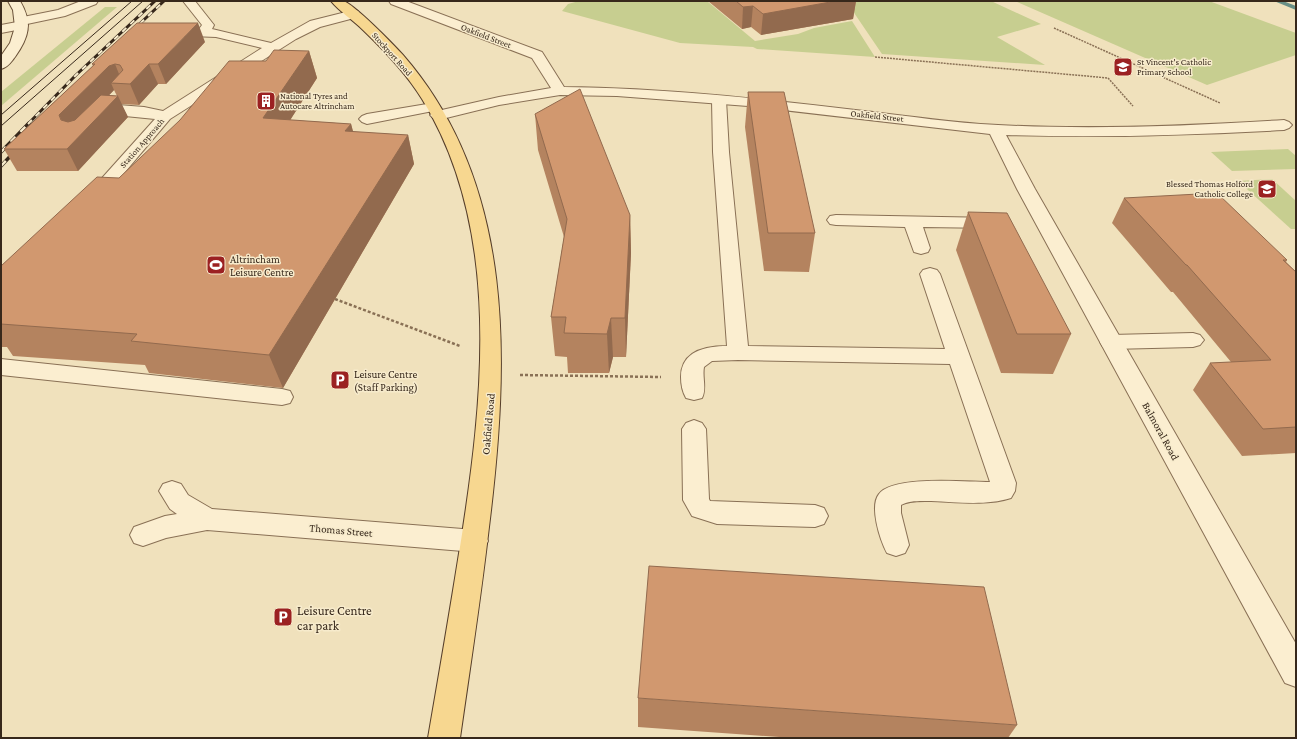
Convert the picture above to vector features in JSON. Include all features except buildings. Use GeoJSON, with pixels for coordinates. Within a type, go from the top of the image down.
{"type":"FeatureCollection","features":[{"type":"Feature","properties":{"kind":"main road","name":"Stockport Road"},"geometry":{"type":"LineString","coordinates":[[337,1],[354,14],[397,57],[436,111]]}},
{"type":"Feature","properties":{"kind":"main road","name":"Oakfield Road"},"geometry":{"type":"LineString","coordinates":[[436,111],[451,140],[467,181],[483,243],[491,313],[492,358],[489,418],[475,541],[444,738]]}},
{"type":"Feature","properties":{"kind":"street"},"geometry":{"type":"LineString","coordinates":[[5,60],[16,45],[22,23],[18,8],[14,1]]}},
{"type":"Feature","properties":{"kind":"street"},"geometry":{"type":"LineString","coordinates":[[1,29],[61,13],[92,1]]}},
{"type":"Feature","properties":{"kind":"street"},"geometry":{"type":"LineString","coordinates":[[189,1],[208,25],[204,32]]}},
{"type":"Feature","properties":{"kind":"street","name":"Oakfield Street"},"geometry":{"type":"LineString","coordinates":[[395,1],[537,55],[560,91]]}},
{"type":"Feature","properties":{"kind":"street","name":"Station Approach"},"geometry":{"type":"LineString","coordinates":[[78,214],[165,116],[291,36],[315,24],[354,14]]}},
{"type":"Feature","properties":{"kind":"street"},"geometry":{"type":"LineString","coordinates":[[162,32],[216,33],[273,47]]}},
{"type":"Feature","properties":{"kind":"street","name":"Oakfield Street"},"geometry":{"type":"LineString","coordinates":[[367,119],[436,111],[560,91],[617,92],[719,100],[996,130],[1067,132],[1193,130],[1284,125]]}},
{"type":"Feature","properties":{"kind":"street"},"geometry":{"type":"LineString","coordinates":[[94,120],[119,95]]}},
{"type":"Feature","properties":{"kind":"street"},"geometry":{"type":"LineString","coordinates":[[719,100],[721,152],[738,353]]}},
{"type":"Feature","properties":{"kind":"street"},"geometry":{"type":"LineString","coordinates":[[105,109],[144,112],[165,116]]}},
{"type":"Feature","properties":{"kind":"street","name":"Balmoral Road"},"geometry":{"type":"LineString","coordinates":[[996,130],[1026,189],[1296,673]]}},
{"type":"Feature","properties":{"kind":"street"},"geometry":{"type":"LineString","coordinates":[[836,220],[1005,223]]}},
{"type":"Feature","properties":{"kind":"street"},"geometry":{"type":"LineString","coordinates":[[912,221],[921,248]]}},
{"type":"Feature","properties":{"kind":"street"},"geometry":{"type":"LineString","coordinates":[[896,545],[888,513],[888,500],[897,494],[916,491],[1002,491],[1003,483],[930,274]]}},
{"type":"Feature","properties":{"kind":"street"},"geometry":{"type":"LineString","coordinates":[[1111,342],[1193,340]]}},
{"type":"Feature","properties":{"kind":"street"},"geometry":{"type":"LineString","coordinates":[[693,385],[693,367],[696,360],[705,356],[720,353],[958,356]]}},
{"type":"Feature","properties":{"kind":"street"},"geometry":{"type":"LineString","coordinates":[[1,367],[282,397]]}},
{"type":"Feature","properties":{"kind":"street"},"geometry":{"type":"LineString","coordinates":[[694,429],[696,500],[698,506],[703,510],[717,513],[815,516]]}},
{"type":"Feature","properties":{"kind":"street","name":"Thomas Street"},"geometry":{"type":"LineString","coordinates":[[172,491],[179,502],[208,518]]}},
{"type":"Feature","properties":{"kind":"street","name":"Thomas Street"},"geometry":{"type":"LineString","coordinates":[[142,534],[208,518],[475,541]]}},
{"type":"Feature","properties":{"kind":"path"},"geometry":{"type":"LineString","coordinates":[[1054,28],[1224,104]]}},
{"type":"Feature","properties":{"kind":"path"},"geometry":{"type":"LineString","coordinates":[[875,57],[1108,78],[1156,130]]}},
{"type":"Feature","properties":{"kind":"path"},"geometry":{"type":"LineString","coordinates":[[335,299],[492,358]]}},
{"type":"Feature","properties":{"kind":"path"},"geometry":{"type":"LineString","coordinates":[[528,375],[693,385]]}},
{"type":"Feature","properties":{"kind":"green space"},"geometry":{"type":"Polygon","coordinates":[[[579,1],[707,1],[755,41],[798,34],[814,28],[852,21],[875,57],[757,49],[753,47],[680,43],[562,11],[568,4],[579,1]]]}},
{"type":"Feature","properties":{"kind":"green space"},"geometry":{"type":"Polygon","coordinates":[[[846,1],[991,1],[1041,24],[997,37],[1045,65],[882,54],[846,1]]]}},
{"type":"Feature","properties":{"kind":"green space"},"geometry":{"type":"Polygon","coordinates":[[[1015,1],[1209,1],[1296,33],[1296,55],[1207,85],[1015,1]]]}},
{"type":"Feature","properties":{"kind":"green space"},"geometry":{"type":"Polygon","coordinates":[[[105,7],[117,7],[1,106],[1,92],[105,7]]]}},
{"type":"Feature","properties":{"kind":"green space"},"geometry":{"type":"Polygon","coordinates":[[[1288,149],[1296,156],[1296,169],[1232,171],[1211,152],[1288,149]]]}},
{"type":"Feature","properties":{"kind":"green space"},"geometry":{"type":"Polygon","coordinates":[[[1272,179],[1296,201],[1296,229],[1291,229],[1238,181],[1272,179]]]}},
{"type":"Feature","properties":{"kind":"waterway"},"geometry":{"type":"LineString","coordinates":[[1277,1],[1296,8]]}},
{"type":"Feature","properties":{"kind":"tram line"},"geometry":{"type":"LineString","coordinates":[[1,115],[132,1]]}},
{"type":"Feature","properties":{"kind":"tram line"},"geometry":{"type":"LineString","coordinates":[[1,126],[143,1]]}},
{"type":"Feature","properties":{"kind":"railway"},"geometry":{"type":"LineString","coordinates":[[28,124],[76,75],[155,1]]}},
{"type":"Feature","properties":{"kind":"railway"},"geometry":{"type":"LineString","coordinates":[[132,31],[164,1]]}},
{"type":"Feature","properties":{"kind":"railway"},"geometry":{"type":"LineString","coordinates":[[1,152],[29,123]]}},
{"type":"Feature","properties":{"kind":"railway"},"geometry":{"type":"LineString","coordinates":[[1,166],[16,150]]}},
{"type":"Feature","properties":{"kind":"place","name":"St Vincent's Catholic Primary School"},"geometry":{"type":"Point","coordinates":[1123,67]}},
{"type":"Feature","properties":{"kind":"place","name":"National Tyres and Autocare Altrincham"},"geometry":{"type":"Point","coordinates":[266,101]}},
{"type":"Feature","properties":{"kind":"place","name":"Blessed Thomas Holford Catholic College"},"geometry":{"type":"Point","coordinates":[1267,189]}},
{"type":"Feature","properties":{"kind":"place","name":"Altrincham Leisure Centre"},"geometry":{"type":"Point","coordinates":[216,265]}},
{"type":"Feature","properties":{"kind":"place","name":"Leisure Centre (Staff Parking)"},"geometry":{"type":"Point","coordinates":[340,380]}},
{"type":"Feature","properties":{"kind":"place","name":"Leisure Centre car park"},"geometry":{"type":"Point","coordinates":[283,617]}}]}
